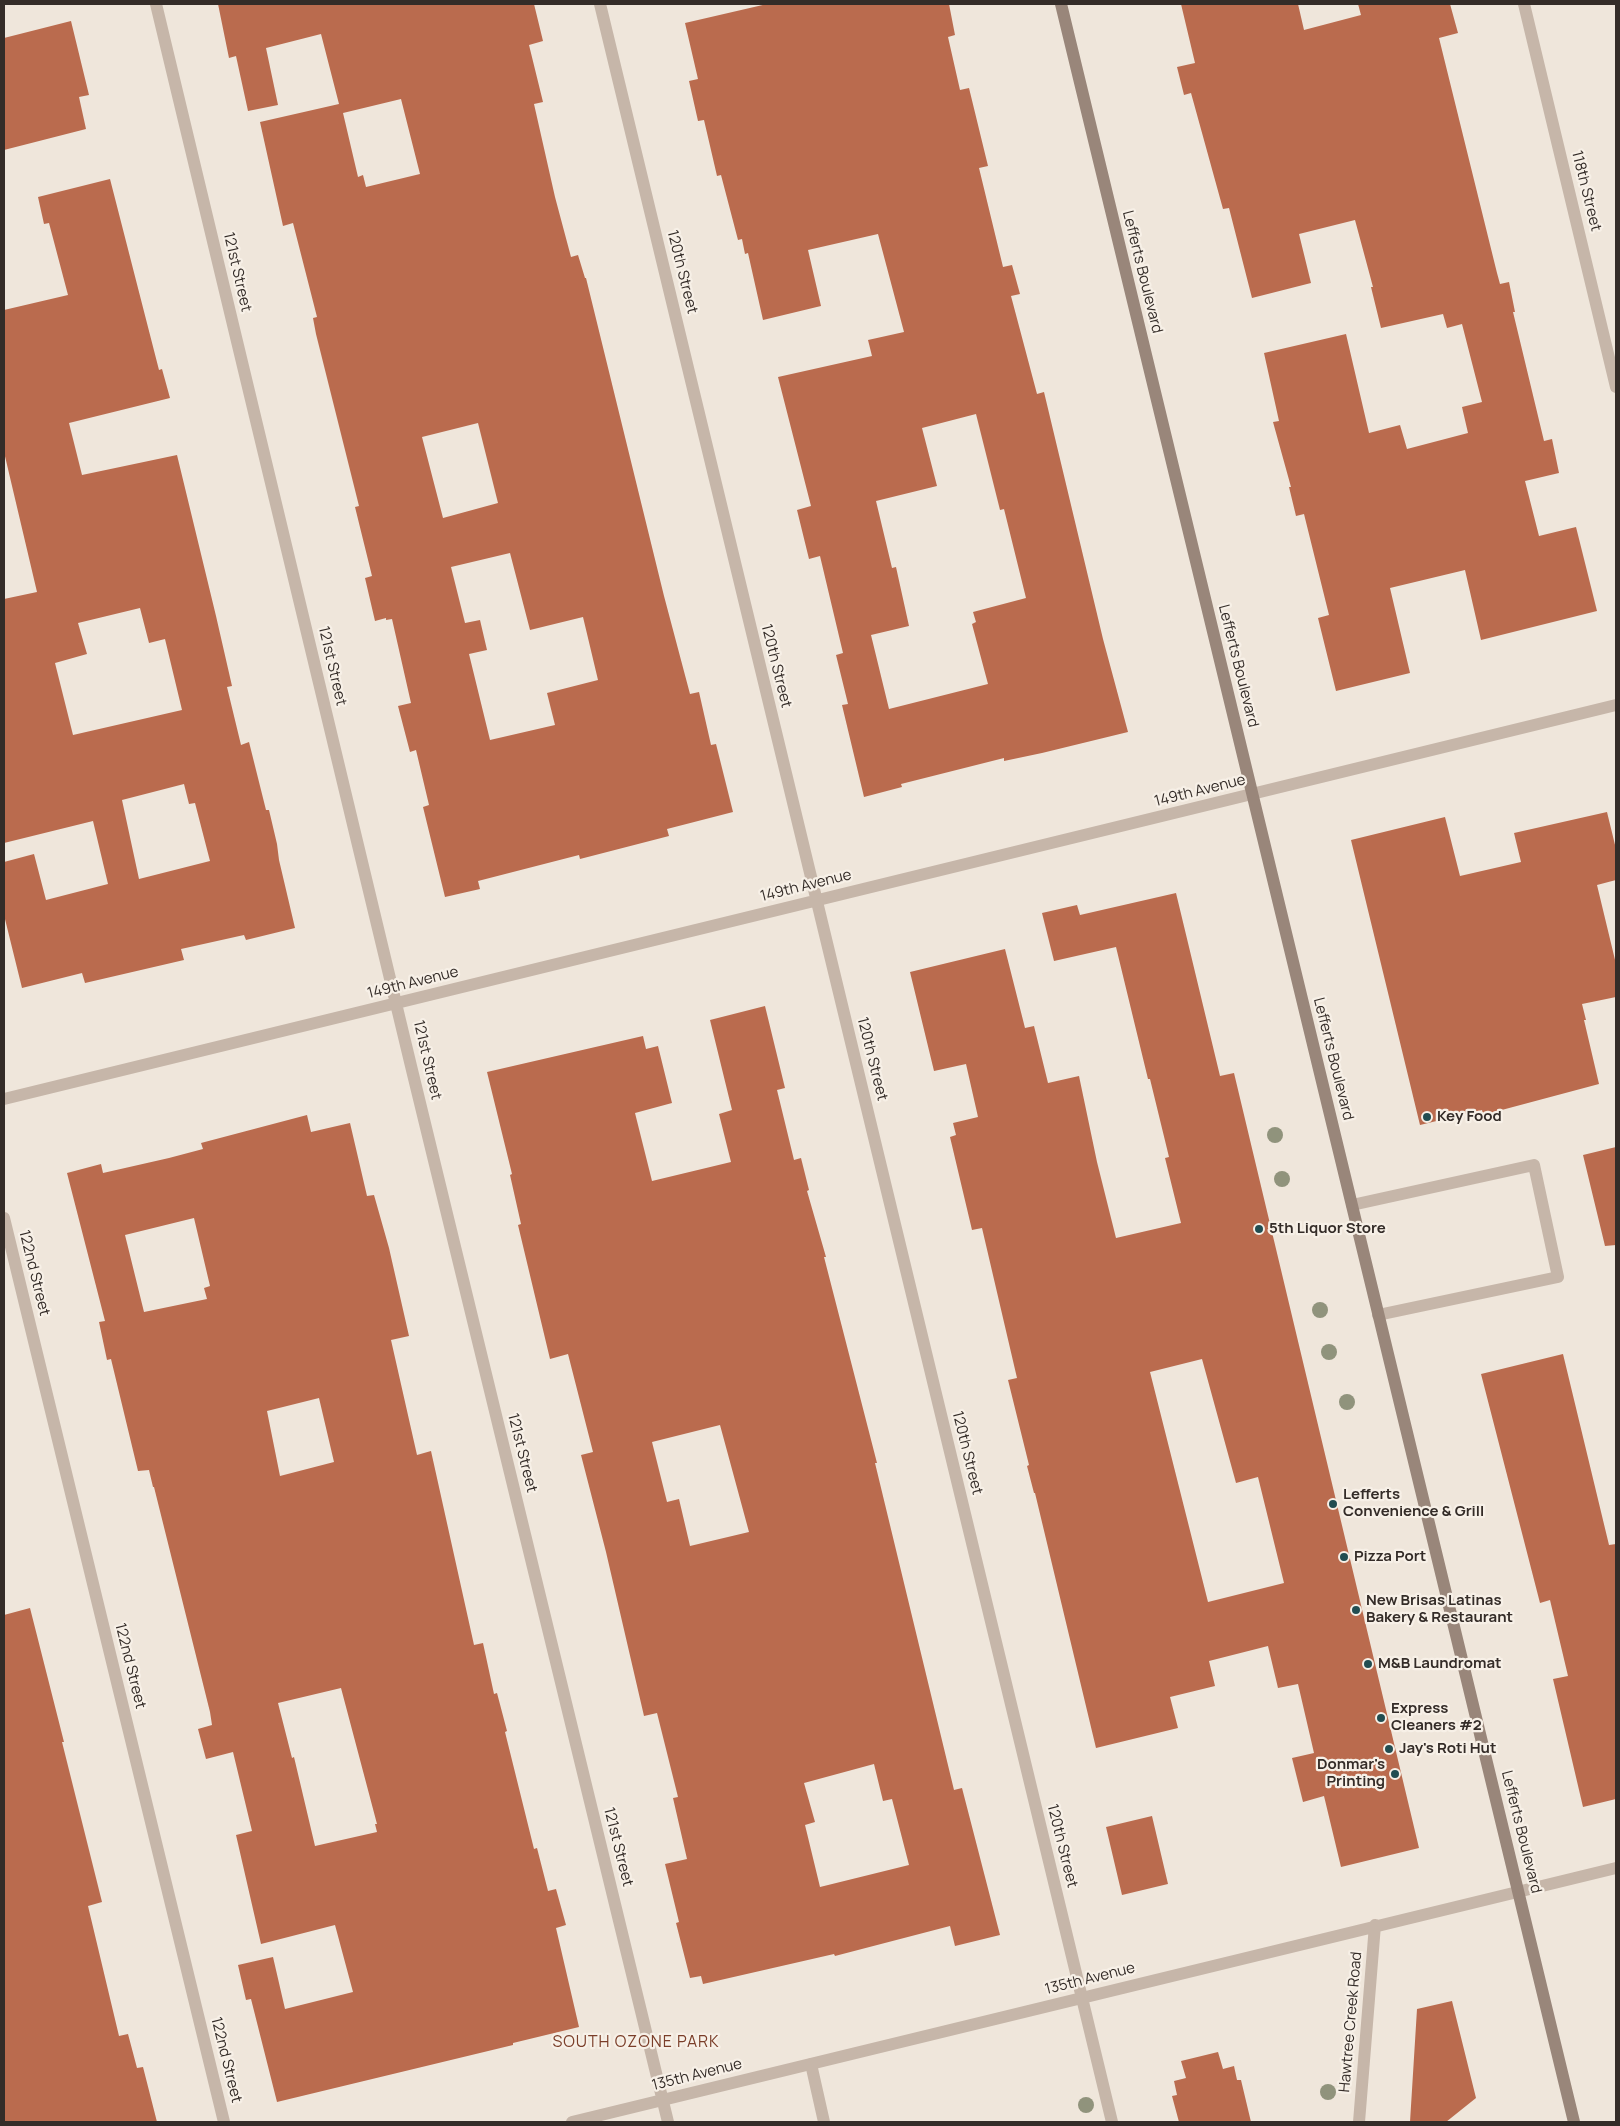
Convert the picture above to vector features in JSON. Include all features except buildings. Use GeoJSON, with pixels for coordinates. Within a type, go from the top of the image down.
{"type":"FeatureCollection","features":[{"type":"Feature","properties":{"kind":"main road","name":"Lefferts Boulevard"},"geometry":{"type":"LineString","coordinates":[[1061,4],[1574,2122]]}},
{"type":"Feature","properties":{"kind":"street","name":"121st Street"},"geometry":{"type":"LineString","coordinates":[[156,4],[668,2122]]}},
{"type":"Feature","properties":{"kind":"street","name":"120th Street"},"geometry":{"type":"LineString","coordinates":[[600,4],[1112,2122]]}},
{"type":"Feature","properties":{"kind":"street","name":"118th Street"},"geometry":{"type":"LineString","coordinates":[[1524,4],[1616,387]]}},
{"type":"Feature","properties":{"kind":"street","name":"149th Avenue"},"geometry":{"type":"LineString","coordinates":[[4,1099],[1616,705]]}},
{"type":"Feature","properties":{"kind":"street"},"geometry":{"type":"LineString","coordinates":[[1352,1205],[1534,1165],[1558,1277],[1378,1316]]}},
{"type":"Feature","properties":{"kind":"street","name":"122nd Street"},"geometry":{"type":"LineString","coordinates":[[4,1218],[224,2122]]}},
{"type":"Feature","properties":{"kind":"street","name":"135th Avenue"},"geometry":{"type":"LineString","coordinates":[[572,2122],[1616,1868]]}},
{"type":"Feature","properties":{"kind":"street","name":"Hawtree Creek Road"},"geometry":{"type":"LineString","coordinates":[[1358,2122],[1376,1925]]}},
{"type":"Feature","properties":{"kind":"street"},"geometry":{"type":"LineString","coordinates":[[811,2064],[824,2122]]}},
{"type":"Feature","properties":{"kind":"place","name":"Key Food"},"geometry":{"type":"Point","coordinates":[1427,1117]}},
{"type":"Feature","properties":{"kind":"place","name":"5th Liquor Store"},"geometry":{"type":"Point","coordinates":[1259,1229]}},
{"type":"Feature","properties":{"kind":"place","name":"Lefferts Convenience & Grill"},"geometry":{"type":"Point","coordinates":[1333,1504]}},
{"type":"Feature","properties":{"kind":"place","name":"Pizza Port"},"geometry":{"type":"Point","coordinates":[1344,1557]}},
{"type":"Feature","properties":{"kind":"place","name":"New Brisas Latinas Bakery & Restaurant"},"geometry":{"type":"Point","coordinates":[1356,1610]}},
{"type":"Feature","properties":{"kind":"place","name":"M&B Laundromat"},"geometry":{"type":"Point","coordinates":[1368,1664]}},
{"type":"Feature","properties":{"kind":"place","name":"Express Cleaners #2"},"geometry":{"type":"Point","coordinates":[1381,1718]}},
{"type":"Feature","properties":{"kind":"place","name":"Jay's Roti Hut"},"geometry":{"type":"Point","coordinates":[1389,1749]}},
{"type":"Feature","properties":{"kind":"place","name":"Donmar's Printing"},"geometry":{"type":"Point","coordinates":[1395,1774]}},
{"type":"Feature","properties":{"kind":"district","name":"SOUTH OZONE PARK"},"geometry":{"type":"Point","coordinates":[636,2043]}}]}
